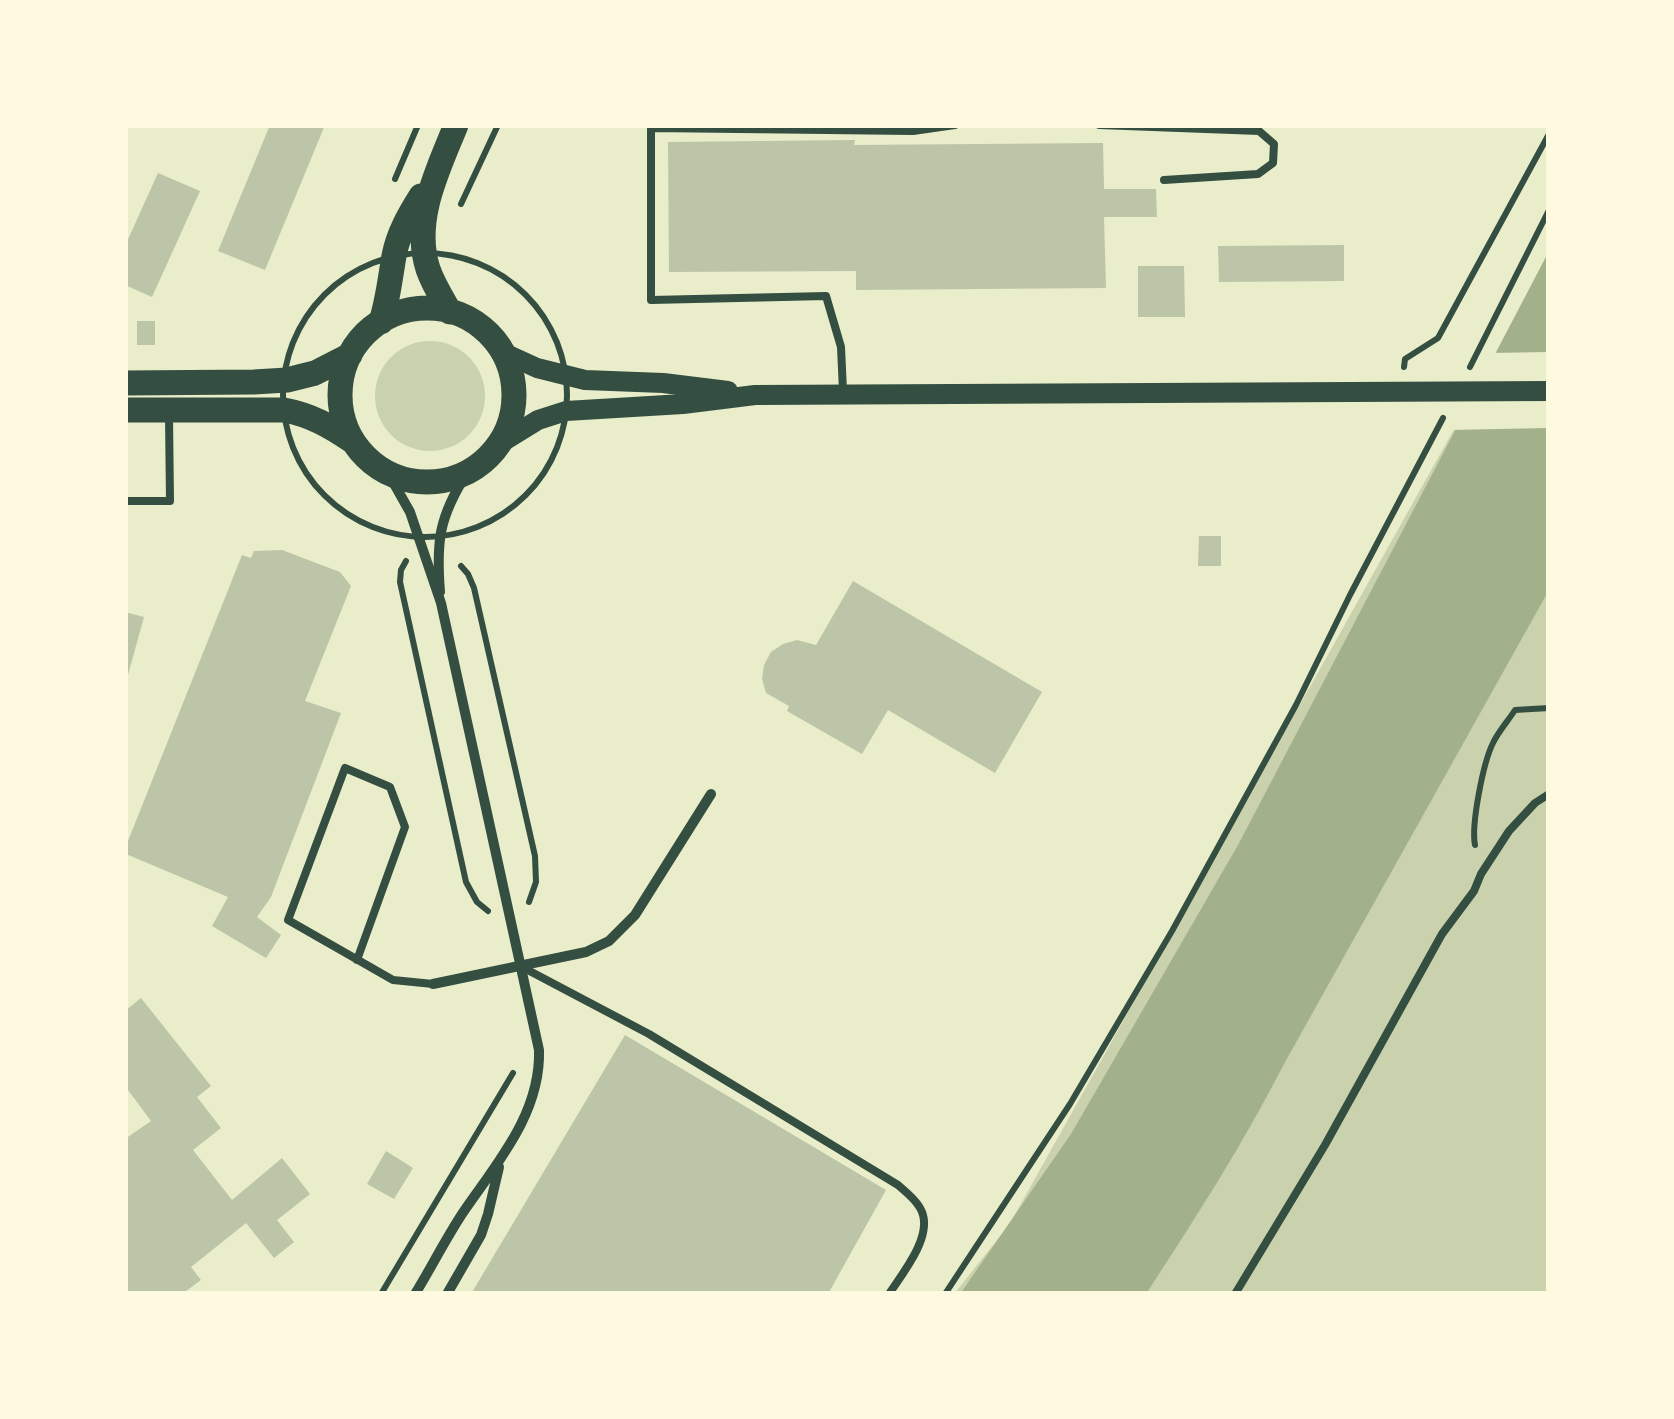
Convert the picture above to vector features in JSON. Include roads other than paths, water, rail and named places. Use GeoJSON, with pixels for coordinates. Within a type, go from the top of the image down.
{"type":"FeatureCollection","features":[{"type":"Feature","properties":{"kind":"main road"},"geometry":{"type":"LineString","coordinates":[[450,312],[424,254],[423,218],[456,125]]}},
{"type":"Feature","properties":{"kind":"main road"},"geometry":{"type":"LineString","coordinates":[[381,322],[394,256],[408,218],[439,166]]}},
{"type":"Feature","properties":{"kind":"main road"},"geometry":{"type":"LineString","coordinates":[[415,310],[450,312],[480,326],[502,352],[511,372],[514,404],[509,425],[485,461],[466,473],[450,480],[404,480],[368,460],[354,442],[342,414],[343,374],[360,340],[381,322],[415,310]]}},
{"type":"Feature","properties":{"kind":"main road"},"geometry":{"type":"LineString","coordinates":[[502,352],[566,376],[755,395]]}},
{"type":"Feature","properties":{"kind":"main road"},"geometry":{"type":"LineString","coordinates":[[125,384],[287,380],[315,374],[350,355]]}},
{"type":"Feature","properties":{"kind":"main road"},"geometry":{"type":"LineString","coordinates":[[499,444],[538,420],[566,410],[667,406],[755,395],[1549,391]]}},
{"type":"Feature","properties":{"kind":"main road"},"geometry":{"type":"LineString","coordinates":[[125,410],[284,410],[330,426],[354,442]]}},
{"type":"Feature","properties":{"kind":"street"},"geometry":{"type":"LineString","coordinates":[[388,473],[410,512],[441,604],[540,1062],[535,1087],[518,1129],[415,1294]]}},
{"type":"Feature","properties":{"kind":"street"},"geometry":{"type":"LineString","coordinates":[[441,604],[439,545],[446,511],[466,473]]}},
{"type":"Feature","properties":{"kind":"street"},"geometry":{"type":"LineString","coordinates":[[433,984],[586,952],[616,935],[635,915],[710,794]]}},
{"type":"Feature","properties":{"kind":"street"},"geometry":{"type":"LineString","coordinates":[[447,1294],[481,1236],[500,1162]]}},
{"type":"Feature","properties":{"kind":"lane"},"geometry":{"type":"LineString","coordinates":[[843,395],[842,347],[826,296],[651,300],[652,126],[912,132],[955,125]]}},
{"type":"Feature","properties":{"kind":"lane"},"geometry":{"type":"LineString","coordinates":[[1099,125],[1259,131],[1274,144],[1273,163],[1258,174],[1164,180]]}},
{"type":"Feature","properties":{"kind":"lane"},"geometry":{"type":"LineString","coordinates":[[125,502],[170,501],[169,410]]}},
{"type":"Feature","properties":{"kind":"lane"},"geometry":{"type":"LineString","coordinates":[[356,960],[405,827],[390,787],[345,768],[288,920],[356,960],[393,980],[433,984]]}},
{"type":"Feature","properties":{"kind":"lane"},"geometry":{"type":"LineString","coordinates":[[1235,1294],[1326,1145],[1442,934],[1522,816],[1549,794]]}},
{"type":"Feature","properties":{"kind":"lane"},"geometry":{"type":"LineString","coordinates":[[522,967],[649,1034],[898,1184],[923,1214],[924,1231],[913,1258],[889,1294]]}}]}
